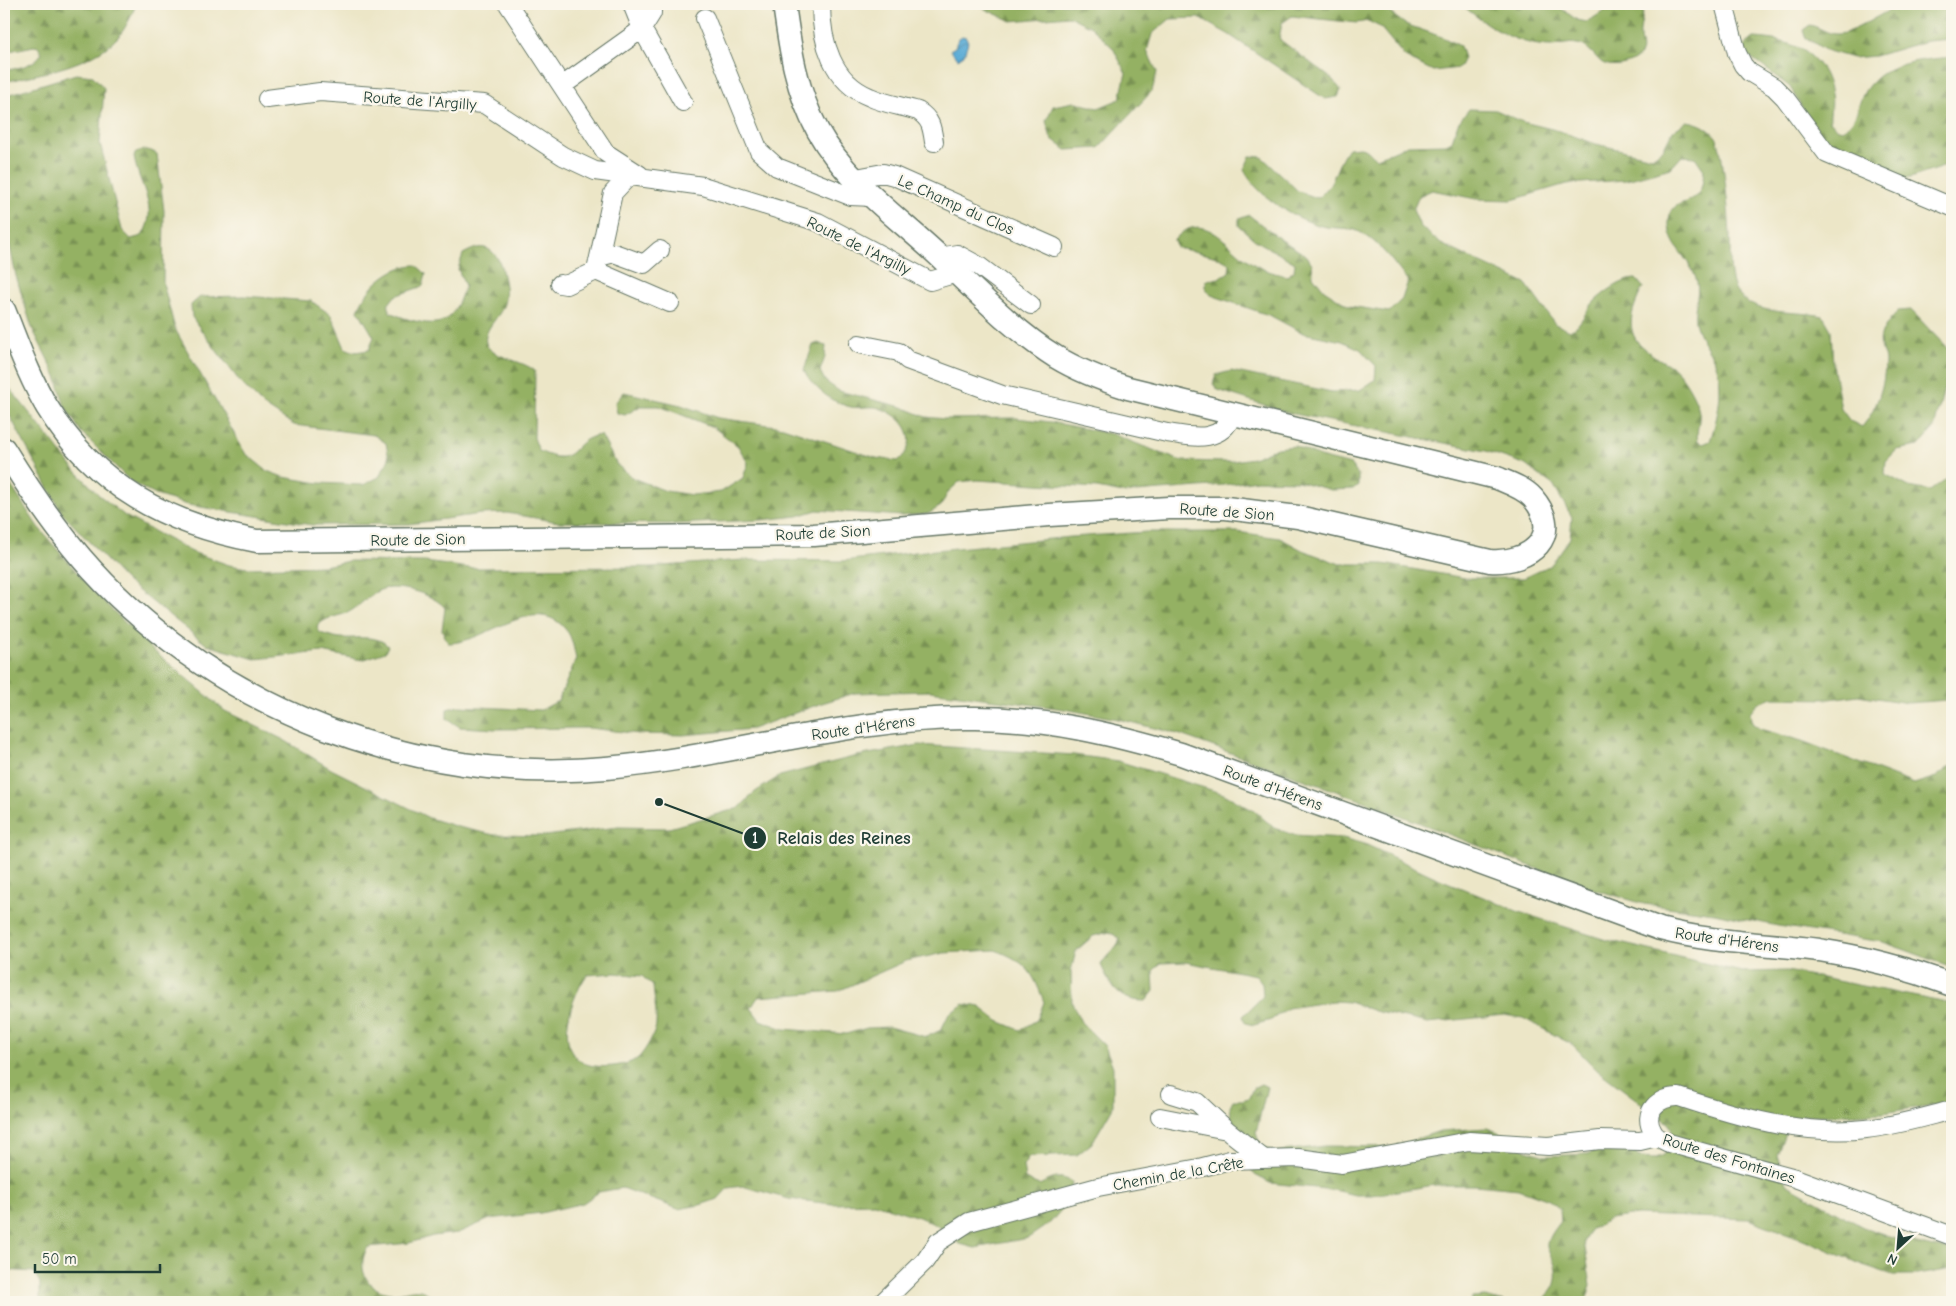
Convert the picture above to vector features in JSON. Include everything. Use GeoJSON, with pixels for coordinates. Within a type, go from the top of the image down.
{"type":"FeatureCollection","features":[{"type":"Feature","properties":{"kind":"main road","name":"Route de Sion"},"geometry":{"type":"LineString","coordinates":[[4,310],[46,406],[63,431],[86,458],[105,476],[132,497],[156,510],[221,534],[257,541],[814,535],[1048,515],[1169,508],[1226,508],[1298,516],[1498,561],[1513,560],[1526,556],[1541,541],[1544,530],[1541,510],[1529,494],[1513,484],[1431,461],[1128,388],[1075,368],[1054,356],[1024,333],[873,197],[834,155],[808,111],[797,81],[789,45],[784,4]]}},
{"type":"Feature","properties":{"kind":"main road","name":"Route d'Hérens"},"geometry":{"type":"LineString","coordinates":[[4,449],[64,537],[92,570],[119,597],[190,657],[250,694],[340,734],[410,754],[494,767],[576,770],[694,757],[824,732],[912,720],[973,718],[1052,723],[1128,738],[1206,762],[1660,929],[1718,941],[1853,956],[1901,967],[1952,984]]}},
{"type":"Feature","properties":{"kind":"street","name":"Route de l'Argilly"},"geometry":{"type":"LineString","coordinates":[[508,4],[606,152],[637,177]]}},
{"type":"Feature","properties":{"kind":"street"},"geometry":{"type":"LineString","coordinates":[[632,4],[642,29],[683,102]]}},
{"type":"Feature","properties":{"kind":"street"},"geometry":{"type":"LineString","coordinates":[[562,86],[642,29],[652,13],[652,4]]}},
{"type":"Feature","properties":{"kind":"street"},"geometry":{"type":"LineString","coordinates":[[821,4],[823,34],[838,73],[862,94],[918,111],[926,116],[932,127],[934,142]]}},
{"type":"Feature","properties":{"kind":"street"},"geometry":{"type":"LineString","coordinates":[[1724,4],[1737,53],[1743,65],[1749,72],[1774,87],[1785,98],[1827,154],[1952,207]]}},
{"type":"Feature","properties":{"kind":"street"},"geometry":{"type":"LineString","coordinates":[[705,18],[759,151],[777,167],[850,196],[873,197]]}},
{"type":"Feature","properties":{"kind":"street","name":"Route de l'Argilly"},"geometry":{"type":"LineString","coordinates":[[267,99],[320,92],[484,104],[563,156],[595,171],[703,186],[818,222],[930,281],[957,273]]}},
{"type":"Feature","properties":{"kind":"street","name":"Le Champ du Clos"},"geometry":{"type":"LineString","coordinates":[[856,178],[883,173],[894,176],[1054,247]]}},
{"type":"Feature","properties":{"kind":"street"},"geometry":{"type":"LineString","coordinates":[[597,264],[613,193],[637,177]]}},
{"type":"Feature","properties":{"kind":"street"},"geometry":{"type":"LineString","coordinates":[[560,284],[566,285],[614,253],[644,264],[660,250]]}},
{"type":"Feature","properties":{"kind":"street"},"geometry":{"type":"LineString","coordinates":[[940,257],[957,254],[979,266],[1031,305]]}},
{"type":"Feature","properties":{"kind":"street"},"geometry":{"type":"LineString","coordinates":[[597,264],[670,303]]}},
{"type":"Feature","properties":{"kind":"street"},"geometry":{"type":"LineString","coordinates":[[859,344],[899,352],[907,360],[1002,395],[1167,433],[1190,436],[1213,435],[1226,428],[1233,414]]}},
{"type":"Feature","properties":{"kind":"street"},"geometry":{"type":"LineString","coordinates":[[1170,1094],[1197,1102],[1227,1130],[1264,1159]]}},
{"type":"Feature","properties":{"kind":"street","name":"Route des Fontaines"},"geometry":{"type":"LineString","coordinates":[[1952,1110],[1867,1129],[1833,1131],[1797,1128],[1751,1119],[1679,1097],[1669,1096],[1658,1102],[1650,1119],[1652,1131],[1657,1137],[1669,1143],[1795,1178],[1952,1236]]}},
{"type":"Feature","properties":{"kind":"street"},"geometry":{"type":"LineString","coordinates":[[1160,1117],[1227,1130]]}},
{"type":"Feature","properties":{"kind":"street","name":"Chemin de la Crête"},"geometry":{"type":"LineString","coordinates":[[883,1302],[925,1262],[938,1242],[969,1222],[1098,1187],[1199,1168],[1230,1160],[1298,1158],[1342,1164],[1469,1140],[1548,1146],[1600,1140],[1640,1142],[1657,1137]]}},
{"type":"Feature","properties":{"kind":"green space"},"geometry":{"type":"Polygon","coordinates":[[[4,4],[136,4],[124,30],[107,47],[94,55],[48,72],[4,82],[4,71],[30,64],[42,53],[39,47],[34,46],[4,52],[4,4]]]}},
{"type":"Feature","properties":{"kind":"green space"},"geometry":{"type":"Polygon","coordinates":[[[974,4],[1378,4],[1405,24],[1442,37],[1460,46],[1464,58],[1459,68],[1433,71],[1405,57],[1380,27],[1368,21],[1357,23],[1292,16],[1282,23],[1279,39],[1332,79],[1341,90],[1338,97],[1325,99],[1228,34],[1199,18],[1170,19],[1152,34],[1147,51],[1157,72],[1152,91],[1099,148],[1066,150],[1051,138],[1046,121],[1053,106],[1074,102],[1098,108],[1120,99],[1126,73],[1113,48],[1091,27],[1069,16],[1011,21],[974,4]]]}},
{"type":"Feature","properties":{"kind":"green space"},"geometry":{"type":"Polygon","coordinates":[[[1461,4],[1555,4],[1577,20],[1587,22],[1615,4],[1641,4],[1643,11],[1640,33],[1641,53],[1632,61],[1621,65],[1605,64],[1581,45],[1570,43],[1550,46],[1537,45],[1513,38],[1480,19],[1461,4]]]}},
{"type":"Feature","properties":{"kind":"green space"},"geometry":{"type":"Polygon","coordinates":[[[1905,4],[1952,4],[1952,39],[1927,41],[1875,56],[1853,58],[1825,50],[1805,37],[1803,30],[1810,25],[1833,34],[1843,33],[1905,4]]]}},
{"type":"Feature","properties":{"kind":"green space"},"geometry":{"type":"Polygon","coordinates":[[[1754,38],[1768,39],[1793,46],[1813,58],[1827,80],[1831,94],[1830,121],[1836,128],[1842,130],[1848,126],[1855,116],[1867,88],[1884,72],[1917,61],[1952,57],[1952,164],[1910,178],[1901,178],[1830,146],[1802,108],[1790,87],[1745,53],[1745,45],[1754,38]]]}},
{"type":"Feature","properties":{"kind":"green space"},"geometry":{"type":"Polygon","coordinates":[[[76,74],[93,76],[104,88],[100,143],[122,230],[131,239],[142,236],[149,216],[147,197],[134,157],[136,152],[144,150],[157,154],[164,211],[163,283],[175,329],[245,453],[267,471],[283,477],[319,483],[363,485],[379,477],[389,459],[386,443],[374,435],[294,425],[263,405],[241,383],[201,330],[192,317],[191,305],[200,297],[244,296],[311,301],[331,315],[345,348],[355,352],[369,350],[374,337],[358,310],[367,293],[381,279],[398,269],[416,265],[426,274],[423,286],[395,296],[388,305],[390,312],[416,321],[438,323],[450,316],[465,286],[458,269],[463,254],[475,248],[481,248],[488,249],[498,258],[505,290],[504,304],[488,330],[486,343],[493,352],[530,367],[535,371],[534,438],[539,451],[561,457],[573,452],[583,442],[601,435],[617,465],[633,478],[666,491],[692,495],[721,492],[743,478],[748,463],[738,446],[713,427],[659,406],[641,406],[625,415],[617,413],[615,403],[624,392],[681,405],[718,418],[783,427],[876,458],[898,461],[909,445],[907,430],[903,423],[879,408],[854,407],[837,402],[823,393],[812,382],[804,370],[813,345],[818,343],[826,346],[825,357],[820,371],[825,381],[839,391],[902,407],[926,417],[945,419],[1016,418],[1051,422],[1112,434],[1181,461],[1227,462],[1253,458],[1277,448],[1295,446],[1320,457],[1351,465],[1358,475],[1358,485],[1353,489],[1331,490],[1298,481],[1257,480],[1224,485],[1123,493],[1097,488],[977,480],[959,482],[948,492],[941,506],[928,514],[902,516],[817,510],[798,516],[761,520],[674,524],[558,522],[507,513],[481,514],[409,524],[312,525],[188,505],[156,495],[132,483],[81,432],[65,407],[56,376],[32,328],[16,276],[9,242],[4,232],[4,96],[76,74]]]}},
{"type":"Feature","properties":{"kind":"green space"},"geometry":{"type":"Polygon","coordinates":[[[1469,109],[1496,110],[1523,122],[1556,130],[1596,144],[1652,157],[1663,149],[1672,132],[1687,121],[1706,128],[1716,137],[1721,155],[1729,218],[1730,268],[1735,289],[1747,302],[1756,307],[1778,312],[1823,316],[1831,330],[1833,365],[1841,409],[1850,421],[1862,427],[1876,405],[1884,379],[1885,362],[1880,342],[1881,336],[1888,322],[1898,311],[1911,310],[1948,349],[1950,366],[1934,428],[1919,446],[1897,450],[1886,461],[1885,474],[1909,487],[1930,491],[1947,478],[1952,467],[1952,702],[1947,700],[1908,703],[1858,695],[1830,699],[1770,698],[1757,704],[1750,713],[1752,723],[1760,729],[1802,741],[1914,784],[1936,777],[1952,765],[1952,967],[1883,942],[1778,926],[1714,913],[1644,904],[1576,884],[1369,803],[1178,734],[1118,719],[1064,709],[930,691],[855,693],[752,729],[683,735],[639,734],[590,728],[495,729],[460,727],[447,719],[447,709],[459,706],[541,710],[558,701],[576,659],[571,639],[566,630],[554,619],[540,616],[525,617],[477,636],[448,643],[442,630],[445,608],[440,603],[416,592],[390,588],[378,591],[347,613],[327,619],[317,627],[320,633],[330,636],[340,638],[372,638],[388,646],[385,652],[362,660],[322,652],[255,659],[207,645],[126,581],[62,513],[4,405],[4,381],[74,469],[99,495],[125,516],[192,552],[229,565],[247,568],[324,566],[349,561],[425,562],[469,568],[650,567],[743,560],[843,561],[1071,537],[1147,532],[1237,532],[1280,538],[1302,550],[1340,564],[1383,564],[1465,578],[1523,578],[1551,565],[1570,538],[1572,517],[1553,485],[1524,464],[1486,451],[1289,413],[1218,390],[1213,384],[1216,375],[1231,371],[1332,392],[1360,390],[1375,380],[1376,366],[1360,349],[1342,341],[1303,333],[1271,316],[1211,295],[1205,287],[1207,280],[1219,278],[1229,272],[1230,264],[1211,255],[1176,247],[1174,240],[1184,231],[1202,228],[1220,236],[1255,265],[1270,272],[1287,276],[1294,271],[1295,263],[1255,240],[1239,226],[1239,219],[1249,215],[1280,239],[1307,256],[1312,264],[1313,276],[1324,290],[1349,306],[1389,312],[1402,299],[1408,281],[1378,245],[1355,230],[1321,226],[1277,205],[1258,189],[1244,170],[1250,156],[1262,157],[1298,191],[1317,198],[1332,181],[1348,148],[1361,147],[1377,158],[1408,145],[1446,144],[1452,141],[1458,123],[1469,109]],[[1682,156],[1671,168],[1626,180],[1566,184],[1512,200],[1476,199],[1432,190],[1419,196],[1413,210],[1420,226],[1441,244],[1526,284],[1555,324],[1570,331],[1578,324],[1595,301],[1625,281],[1636,279],[1643,287],[1632,315],[1632,331],[1642,347],[1674,368],[1688,387],[1698,408],[1697,437],[1698,441],[1703,444],[1710,441],[1716,422],[1720,381],[1715,362],[1696,326],[1697,282],[1692,269],[1672,240],[1669,226],[1669,217],[1674,207],[1692,199],[1700,190],[1704,170],[1695,157],[1682,156]]]}},
{"type":"Feature","properties":{"kind":"green space"},"geometry":{"type":"Polygon","coordinates":[[[4,475],[38,527],[94,592],[154,651],[225,711],[284,740],[331,769],[429,818],[458,827],[494,835],[545,836],[618,827],[669,828],[739,808],[755,792],[780,776],[857,756],[919,745],[1074,755],[1118,761],[1224,794],[1256,812],[1274,828],[1294,835],[1343,838],[1365,844],[1435,877],[1519,912],[1603,939],[1742,972],[1787,971],[1952,1004],[1952,1102],[1883,1113],[1801,1116],[1786,1130],[1777,1155],[1786,1184],[1863,1227],[1895,1238],[1952,1251],[1952,1269],[1917,1275],[1893,1275],[1748,1219],[1637,1215],[1609,1219],[1590,1230],[1584,1241],[1591,1286],[1585,1302],[1539,1302],[1549,1294],[1556,1280],[1556,1269],[1547,1244],[1561,1220],[1560,1209],[1549,1200],[1519,1189],[1475,1185],[1435,1185],[1372,1195],[1356,1195],[1334,1190],[1270,1183],[1255,1175],[1234,1144],[1230,1106],[1233,1100],[1249,1098],[1253,1088],[1261,1084],[1267,1087],[1256,1133],[1260,1145],[1273,1152],[1325,1146],[1393,1147],[1440,1131],[1487,1128],[1501,1133],[1526,1150],[1546,1156],[1587,1154],[1609,1145],[1625,1147],[1641,1158],[1653,1159],[1664,1155],[1671,1144],[1673,1133],[1669,1124],[1597,1070],[1573,1045],[1523,1018],[1504,1015],[1427,1023],[1375,1011],[1349,1002],[1334,1001],[1288,1008],[1271,1020],[1254,1025],[1245,1023],[1243,1016],[1263,996],[1262,983],[1256,975],[1185,962],[1161,963],[1153,971],[1154,991],[1146,1001],[1129,999],[1117,992],[1101,965],[1120,939],[1110,932],[1093,936],[1076,951],[1071,971],[1072,1003],[1081,1022],[1105,1046],[1113,1067],[1113,1107],[1092,1143],[1077,1155],[1029,1157],[1023,1166],[1025,1179],[1039,1185],[1059,1178],[1072,1182],[1069,1201],[1050,1223],[1028,1238],[975,1248],[960,1244],[936,1225],[919,1217],[874,1203],[832,1204],[789,1199],[742,1186],[728,1188],[718,1199],[678,1209],[622,1188],[599,1192],[583,1203],[541,1213],[490,1219],[458,1233],[433,1236],[409,1243],[368,1247],[364,1254],[363,1269],[365,1276],[374,1287],[389,1293],[420,1290],[440,1302],[40,1302],[40,1283],[34,1272],[4,1270],[4,475]],[[995,950],[944,953],[906,961],[838,991],[758,997],[751,1008],[760,1020],[784,1029],[846,1034],[867,1028],[889,1027],[926,1037],[941,1030],[949,1014],[964,1004],[980,1007],[998,1021],[1020,1030],[1037,1020],[1044,1002],[1032,975],[1027,969],[1006,954],[995,950]],[[615,973],[587,975],[576,995],[568,1020],[567,1033],[569,1044],[574,1054],[582,1062],[595,1066],[621,1065],[635,1060],[640,1056],[652,1037],[656,1025],[653,986],[642,976],[615,973]]]}},
{"type":"Feature","properties":{"kind":"green space"},"geometry":{"type":"Polygon","coordinates":[[[1485,1297],[1504,1302],[1470,1302],[1472,1298],[1485,1297]]]}},
{"type":"Feature","properties":{"kind":"water"},"geometry":{"type":"Polygon","coordinates":[[[962,36],[966,37],[968,42],[964,55],[958,59],[950,50],[955,47],[958,39],[962,36]]]}},
{"type":"Feature","properties":{"kind":"place","name":"Relais des Reines"},"geometry":{"type":"Point","coordinates":[659,802]}}]}
